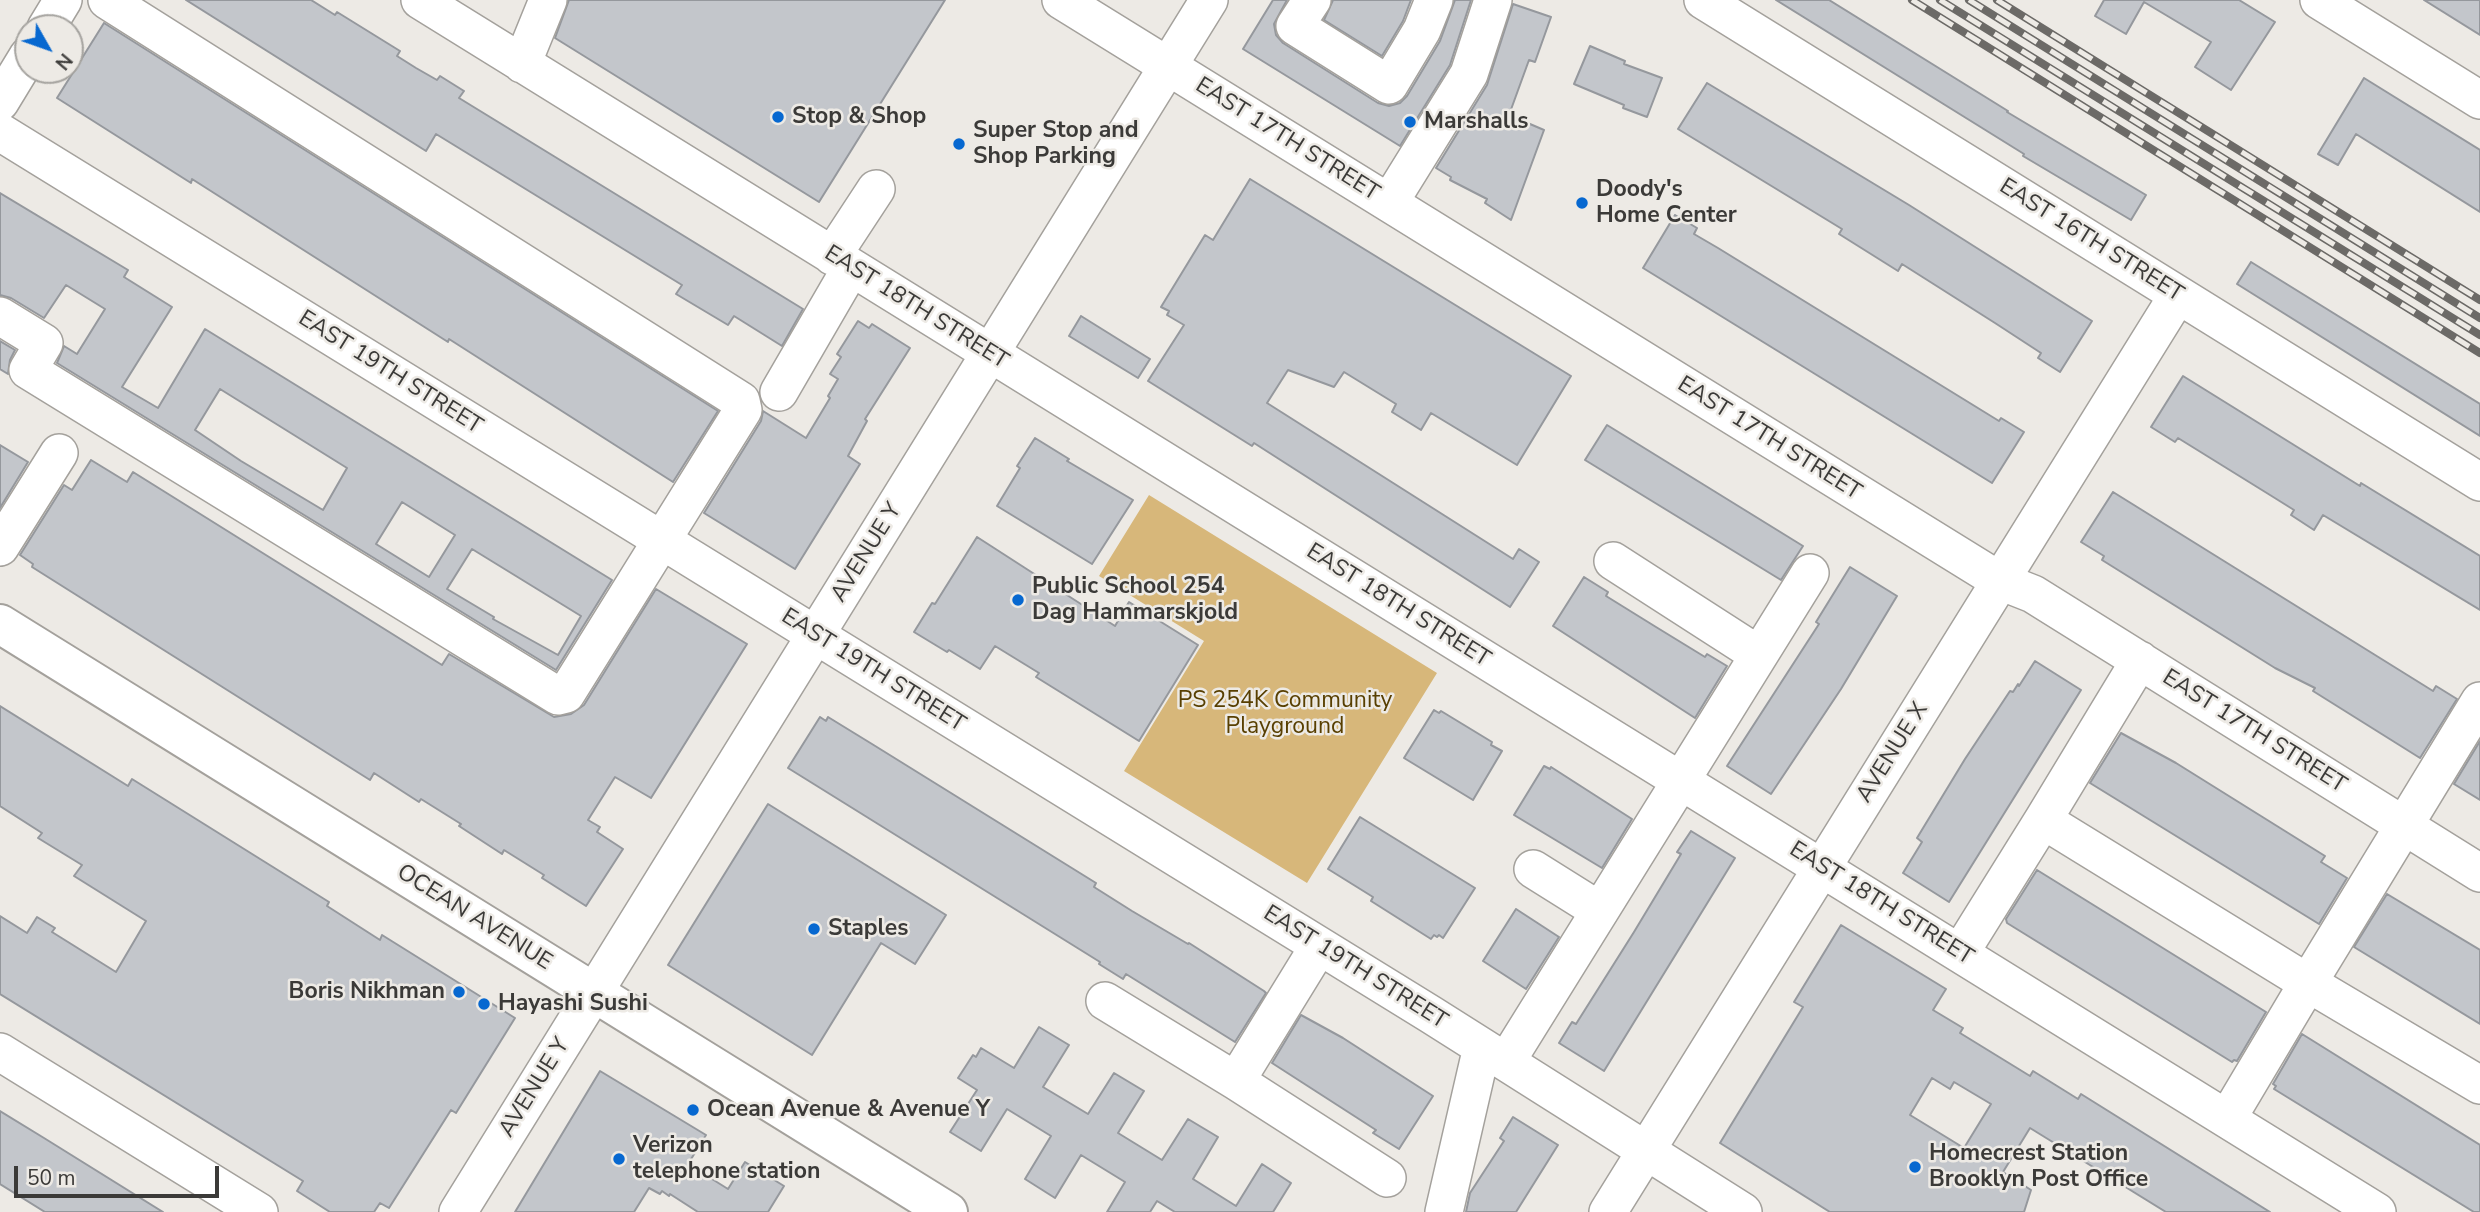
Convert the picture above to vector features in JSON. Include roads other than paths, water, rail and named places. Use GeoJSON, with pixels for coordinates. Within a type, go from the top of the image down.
{"type":"FeatureCollection","features":[{"type":"Feature","properties":{"kind":"main road","name":"OCEAN AVENUE"},"geometry":{"type":"LineString","coordinates":[[0,624],[948,1212]]}},
{"type":"Feature","properties":{"kind":"street"},"geometry":{"type":"LineString","coordinates":[[0,316],[44,343],[28,370],[558,696],[566,694],[743,410],[741,401],[107,0]]}},
{"type":"Feature","properties":{"kind":"street","name":"EAST 18TH STREET"},"geometry":{"type":"LineString","coordinates":[[419,0],[2377,1212]]}},
{"type":"Feature","properties":{"kind":"street"},"geometry":{"type":"LineString","coordinates":[[522,64],[548,0]]}},
{"type":"Feature","properties":{"kind":"street","name":"EAST 17TH STREET"},"geometry":{"type":"LineString","coordinates":[[1061,0],[2000,582],[2033,594],[2480,873]]}},
{"type":"Feature","properties":{"kind":"street","name":"AVENUE Y"},"geometry":{"type":"LineString","coordinates":[[458,1212],[1209,0]]}},
{"type":"Feature","properties":{"kind":"street"},"geometry":{"type":"LineString","coordinates":[[1312,0],[1295,26],[1389,85],[1422,30],[1434,0]]}},
{"type":"Feature","properties":{"kind":"street"},"geometry":{"type":"LineString","coordinates":[[1389,203],[1469,74],[1493,0]]}},
{"type":"Feature","properties":{"kind":"street","name":"EAST 16TH STREET"},"geometry":{"type":"LineString","coordinates":[[1703,0],[2480,482]]}},
{"type":"Feature","properties":{"kind":"street"},"geometry":{"type":"LineString","coordinates":[[2341,6],[2480,100]]}},
{"type":"Feature","properties":{"kind":"street"},"geometry":{"type":"LineString","coordinates":[[0,102],[14,79]]}},
{"type":"Feature","properties":{"kind":"street","name":"EAST 19TH STREET"},"geometry":{"type":"LineString","coordinates":[[0,132],[1319,946],[1743,1212]]}},
{"type":"Feature","properties":{"kind":"street"},"geometry":{"type":"LineString","coordinates":[[779,392],[876,189]]}},
{"type":"Feature","properties":{"kind":"street","name":"AVENUE X"},"geometry":{"type":"LineString","coordinates":[[1608,1212],[2178,295]]}},
{"type":"Feature","properties":{"kind":"street"},"geometry":{"type":"LineString","coordinates":[[0,547],[59,453]]}},
{"type":"Feature","properties":{"kind":"street"},"geometry":{"type":"LineString","coordinates":[[1613,561],[1759,654]]}},
{"type":"Feature","properties":{"kind":"street"},"geometry":{"type":"LineString","coordinates":[[1444,1212],[1494,1055],[1600,911],[1810,573]]}},
{"type":"Feature","properties":{"kind":"street"},"geometry":{"type":"LineString","coordinates":[[1960,953],[2140,660]]}},
{"type":"Feature","properties":{"kind":"street"},"geometry":{"type":"LineString","coordinates":[[2227,1119],[2480,701]]}},
{"type":"Feature","properties":{"kind":"street"},"geometry":{"type":"LineString","coordinates":[[2043,821],[2480,1085]]}},
{"type":"Feature","properties":{"kind":"street"},"geometry":{"type":"LineString","coordinates":[[1533,869],[1600,911]]}},
{"type":"Feature","properties":{"kind":"street"},"geometry":{"type":"LineString","coordinates":[[1236,1081],[1319,946]]}},
{"type":"Feature","properties":{"kind":"street"},"geometry":{"type":"LineString","coordinates":[[1105,1001],[1387,1178]]}},
{"type":"Feature","properties":{"kind":"street"},"geometry":{"type":"LineString","coordinates":[[0,1052],[259,1212]]}},
{"type":"Feature","properties":{"kind":"railway"},"geometry":{"type":"LineString","coordinates":[[1912,0],[2480,353]]}},
{"type":"Feature","properties":{"kind":"railway"},"geometry":{"type":"LineString","coordinates":[[1940,0],[2480,335]]}},
{"type":"Feature","properties":{"kind":"railway"},"geometry":{"type":"LineString","coordinates":[[1969,0],[2480,318]]}},
{"type":"Feature","properties":{"kind":"railway"},"geometry":{"type":"LineString","coordinates":[[1997,0],[2480,300]]}},
{"type":"Feature","properties":{"kind":"place","name":"Stop & Shop"},"geometry":{"type":"Point","coordinates":[778,117]}},
{"type":"Feature","properties":{"kind":"place","name":"Marshalls"},"geometry":{"type":"Point","coordinates":[1410,122]}},
{"type":"Feature","properties":{"kind":"place","name":"Super Stop and Shop Parking"},"geometry":{"type":"Point","coordinates":[959,144]}},
{"type":"Feature","properties":{"kind":"place","name":"Doody's Home Center"},"geometry":{"type":"Point","coordinates":[1582,203]}},
{"type":"Feature","properties":{"kind":"place","name":"Public School 254 Dag Hammarskjold"},"geometry":{"type":"Point","coordinates":[1018,600]}},
{"type":"Feature","properties":{"kind":"place","name":"Staples"},"geometry":{"type":"Point","coordinates":[814,929]}},
{"type":"Feature","properties":{"kind":"place","name":"Boris Nikhman"},"geometry":{"type":"Point","coordinates":[459,992]}},
{"type":"Feature","properties":{"kind":"place","name":"Hayashi Sushi"},"geometry":{"type":"Point","coordinates":[484,1004]}},
{"type":"Feature","properties":{"kind":"place","name":"Ocean Avenue & Avenue Y"},"geometry":{"type":"Point","coordinates":[693,1110]}},
{"type":"Feature","properties":{"kind":"place","name":"Verizon telephone station"},"geometry":{"type":"Point","coordinates":[619,1159]}},
{"type":"Feature","properties":{"kind":"place","name":"Homecrest Station Brooklyn Post Office"},"geometry":{"type":"Point","coordinates":[1915,1167]}},
{"type":"Feature","properties":{"kind":"park label","name":"PS 254K Community Playground"},"geometry":{"type":"Point","coordinates":[1285,714]}}]}
